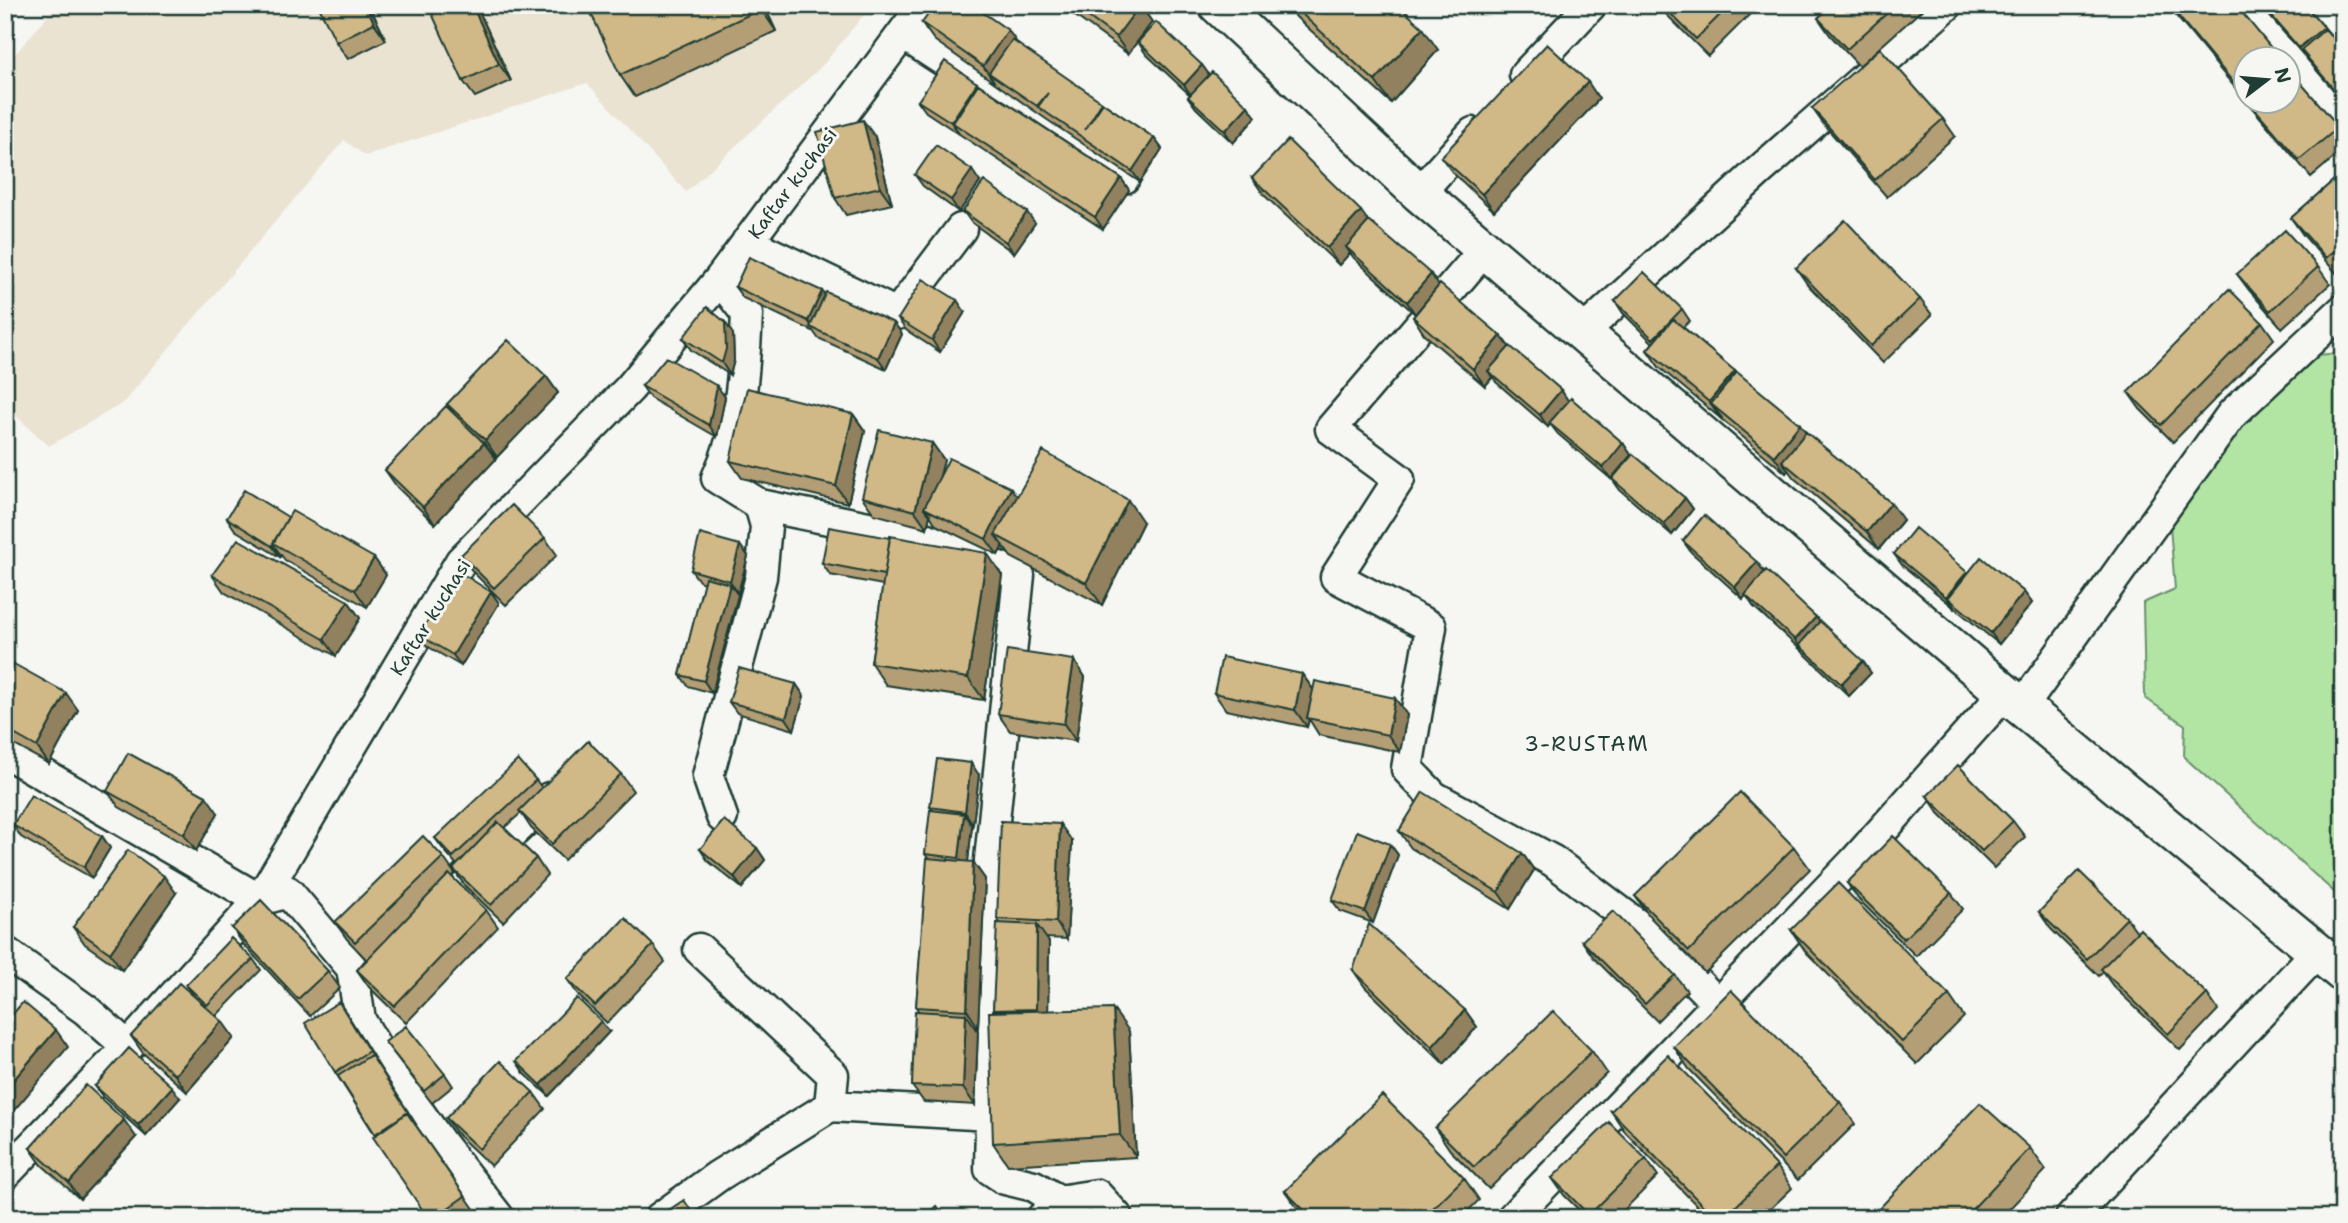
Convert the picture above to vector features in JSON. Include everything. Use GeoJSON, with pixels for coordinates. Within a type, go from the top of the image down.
{"type":"FeatureCollection","features":[{"type":"Feature","properties":{"kind":"main road"},"geometry":{"type":"LineString","coordinates":[[1219,5],[1419,192],[2013,700],[2330,962]]}},
{"type":"Feature","properties":{"kind":"street","name":"Kaftar kuchasi"},"geometry":{"type":"LineString","coordinates":[[5,1174],[128,1047],[260,900],[461,561],[631,388],[720,279],[924,5]]}},
{"type":"Feature","properties":{"kind":"street"},"geometry":{"type":"LineString","coordinates":[[1419,192],[1591,5]]}},
{"type":"Feature","properties":{"kind":"street"},"geometry":{"type":"LineString","coordinates":[[1583,332],[1728,198],[1947,5]]}},
{"type":"Feature","properties":{"kind":"street"},"geometry":{"type":"LineString","coordinates":[[2248,5],[2343,117]]}},
{"type":"Feature","properties":{"kind":"street"},"geometry":{"type":"LineString","coordinates":[[903,34],[1124,178]]}},
{"type":"Feature","properties":{"kind":"street"},"geometry":{"type":"LineString","coordinates":[[747,242],[897,314],[961,229]]}},
{"type":"Feature","properties":{"kind":"street"},"geometry":{"type":"LineString","coordinates":[[1485,248],[1331,429],[1399,479],[1336,577],[1432,627],[1408,769],[1434,797],[1553,861],[1648,933],[1718,1004]]}},
{"type":"Feature","properties":{"kind":"street"},"geometry":{"type":"LineString","coordinates":[[720,279],[747,314],[743,385],[730,451],[717,478],[760,505],[928,539],[1019,575],[990,860],[996,896],[990,1168],[1004,1179],[1034,1186],[1050,1209],[1097,1195],[1118,1218]]}},
{"type":"Feature","properties":{"kind":"street"},"geometry":{"type":"LineString","coordinates":[[1511,1218],[2013,700],[2232,414],[2343,310]]}},
{"type":"Feature","properties":{"kind":"street"},"geometry":{"type":"LineString","coordinates":[[722,817],[708,776],[761,577],[765,526],[760,505]]}},
{"type":"Feature","properties":{"kind":"street"},"geometry":{"type":"LineString","coordinates":[[5,752],[260,900],[288,892],[364,965],[360,1020],[390,1071],[442,1145],[499,1218]]}},
{"type":"Feature","properties":{"kind":"street"},"geometry":{"type":"LineString","coordinates":[[406,934],[549,798]]}},
{"type":"Feature","properties":{"kind":"street"},"geometry":{"type":"LineString","coordinates":[[699,949],[834,1075],[830,1106]]}},
{"type":"Feature","properties":{"kind":"street"},"geometry":{"type":"LineString","coordinates":[[5,952],[86,1010],[128,1047]]}},
{"type":"Feature","properties":{"kind":"street"},"geometry":{"type":"LineString","coordinates":[[2071,1218],[2330,962]]}},
{"type":"Feature","properties":{"kind":"street"},"geometry":{"type":"LineString","coordinates":[[660,1218],[718,1175],[830,1106],[991,1115]]}},
{"type":"Feature","properties":{"kind":"shaded area"},"geometry":{"type":"Polygon","coordinates":[[[57,5],[872,5],[823,65],[686,192],[587,83],[365,156],[344,140],[123,403],[49,446],[5,406],[5,66],[57,5]]]}},
{"type":"Feature","properties":{"kind":"green space"},"geometry":{"type":"Polygon","coordinates":[[[2343,353],[2343,900],[2184,757],[2185,725],[2145,698],[2143,603],[2175,589],[2170,526],[2251,415],[2315,355],[2343,353]]]}},
{"type":"Feature","properties":{"kind":"building"},"geometry":{"type":"Polygon","coordinates":[[[318,5],[366,5],[374,23],[336,42],[318,5]]]}},
{"type":"Feature","properties":{"kind":"building"},"geometry":{"type":"Polygon","coordinates":[[[428,5],[472,5],[499,64],[463,81],[428,5]]]}},
{"type":"Feature","properties":{"kind":"building"},"geometry":{"type":"Polygon","coordinates":[[[759,5],[761,9],[620,75],[588,7],[759,5]]]}},
{"type":"Feature","properties":{"kind":"building"},"geometry":{"type":"Polygon","coordinates":[[[935,5],[972,5],[1008,30],[983,66],[922,23],[935,5]]]}},
{"type":"Feature","properties":{"kind":"building"},"geometry":{"type":"Polygon","coordinates":[[[1072,5],[1140,5],[1116,37],[1072,5]]]}},
{"type":"Feature","properties":{"kind":"building"},"geometry":{"type":"Polygon","coordinates":[[[1292,5],[1398,5],[1423,28],[1375,81],[1292,5]]]}},
{"type":"Feature","properties":{"kind":"building"},"geometry":{"type":"Polygon","coordinates":[[[1662,5],[1730,5],[1696,39],[1662,5]]]}},
{"type":"Feature","properties":{"kind":"building"},"geometry":{"type":"Polygon","coordinates":[[[1832,5],[1896,5],[1847,49],[1818,18],[1832,5]]]}},
{"type":"Feature","properties":{"kind":"building"},"geometry":{"type":"Polygon","coordinates":[[[2169,5],[2236,5],[2270,46],[2232,46],[2232,81],[2169,5]]]}},
{"type":"Feature","properties":{"kind":"building"},"geometry":{"type":"Polygon","coordinates":[[[2305,5],[2324,27],[2301,46],[2297,46],[2263,6],[2305,5]]]}},
{"type":"Feature","properties":{"kind":"building"},"geometry":{"type":"Polygon","coordinates":[[[1156,22],[1202,65],[1184,85],[1138,42],[1156,22]]]}},
{"type":"Feature","properties":{"kind":"building"},"geometry":{"type":"Polygon","coordinates":[[[2325,29],[2343,49],[2343,88],[2337,93],[2302,49],[2325,29]]]}},
{"type":"Feature","properties":{"kind":"building"},"geometry":{"type":"Polygon","coordinates":[[[1012,40],[1102,102],[1085,130],[1103,103],[1154,138],[1132,171],[1038,107],[1048,93],[1037,106],[989,73],[1012,40]]]}},
{"type":"Feature","properties":{"kind":"building"},"geometry":{"type":"Polygon","coordinates":[[[1547,44],[1588,82],[1482,194],[1441,157],[1547,44]]]}},
{"type":"Feature","properties":{"kind":"building"},"geometry":{"type":"Polygon","coordinates":[[[1880,48],[1943,119],[1875,180],[1812,108],[1880,48]]]}},
{"type":"Feature","properties":{"kind":"building"},"geometry":{"type":"Polygon","coordinates":[[[945,61],[977,83],[951,122],[918,101],[945,61]]]}},
{"type":"Feature","properties":{"kind":"building"},"geometry":{"type":"Polygon","coordinates":[[[1212,72],[1248,106],[1225,131],[1188,97],[1212,72]]]}},
{"type":"Feature","properties":{"kind":"building"},"geometry":{"type":"Polygon","coordinates":[[[978,84],[1121,178],[1095,217],[953,123],[978,84]]]}},
{"type":"Feature","properties":{"kind":"building"},"geometry":{"type":"Polygon","coordinates":[[[2302,84],[2339,127],[2299,160],[2261,116],[2302,116],[2302,84]]]}},
{"type":"Feature","properties":{"kind":"building"},"geometry":{"type":"Polygon","coordinates":[[[863,120],[880,187],[835,198],[817,132],[863,120]]]}},
{"type":"Feature","properties":{"kind":"building"},"geometry":{"type":"Polygon","coordinates":[[[1288,140],[1361,211],[1327,248],[1252,178],[1288,140]]]}},
{"type":"Feature","properties":{"kind":"building"},"geometry":{"type":"Polygon","coordinates":[[[936,145],[972,170],[951,200],[915,175],[936,145]]]}},
{"type":"Feature","properties":{"kind":"building"},"geometry":{"type":"Polygon","coordinates":[[[2343,172],[2343,243],[2326,258],[2291,218],[2343,172]]]}},
{"type":"Feature","properties":{"kind":"building"},"geometry":{"type":"Polygon","coordinates":[[[984,181],[1027,212],[1006,242],[963,211],[984,181]]]}},
{"type":"Feature","properties":{"kind":"building"},"geometry":{"type":"Polygon","coordinates":[[[1845,220],[1920,299],[1871,346],[1796,268],[1845,220]]]}},
{"type":"Feature","properties":{"kind":"building"},"geometry":{"type":"Polygon","coordinates":[[[1369,221],[1431,274],[1407,302],[1346,247],[1369,221]]]}},
{"type":"Feature","properties":{"kind":"building"},"geometry":{"type":"Polygon","coordinates":[[[2285,230],[2318,267],[2270,311],[2237,274],[2285,230]]]}},
{"type":"Feature","properties":{"kind":"building"},"geometry":{"type":"Polygon","coordinates":[[[749,257],[822,291],[808,321],[735,287],[749,257]]]}},
{"type":"Feature","properties":{"kind":"building"},"geometry":{"type":"Polygon","coordinates":[[[1644,272],[1682,309],[1653,339],[1615,301],[1644,272]]]}},
{"type":"Feature","properties":{"kind":"building"},"geometry":{"type":"Polygon","coordinates":[[[923,279],[957,300],[932,340],[898,319],[923,279]]]}},
{"type":"Feature","properties":{"kind":"building"},"geometry":{"type":"Polygon","coordinates":[[[1440,284],[1501,336],[1473,369],[1413,317],[1440,284]]]}},
{"type":"Feature","properties":{"kind":"building"},"geometry":{"type":"Polygon","coordinates":[[[2229,289],[2262,322],[2161,425],[2128,392],[2229,289]]]}},
{"type":"Feature","properties":{"kind":"building"},"geometry":{"type":"Polygon","coordinates":[[[826,292],[894,323],[878,358],[810,327],[826,292]]]}},
{"type":"Feature","properties":{"kind":"building"},"geometry":{"type":"Polygon","coordinates":[[[707,307],[725,322],[726,349],[722,363],[683,338],[707,307]]]}},
{"type":"Feature","properties":{"kind":"building"},"geometry":{"type":"Polygon","coordinates":[[[1673,319],[1735,371],[1709,402],[1647,350],[1673,319]]]}},
{"type":"Feature","properties":{"kind":"building"},"geometry":{"type":"Polygon","coordinates":[[[508,340],[546,376],[485,440],[447,404],[508,340]]]}},
{"type":"Feature","properties":{"kind":"building"},"geometry":{"type":"Polygon","coordinates":[[[1510,346],[1561,390],[1540,415],[1488,371],[1510,346]]]}},
{"type":"Feature","properties":{"kind":"building"},"geometry":{"type":"Polygon","coordinates":[[[666,357],[717,386],[709,425],[642,386],[666,357]]]}},
{"type":"Feature","properties":{"kind":"building"},"geometry":{"type":"Polygon","coordinates":[[[1737,372],[1800,424],[1774,456],[1711,404],[1737,372]]]}},
{"type":"Feature","properties":{"kind":"building"},"geometry":{"type":"Polygon","coordinates":[[[747,388],[853,414],[836,486],[730,461],[747,388]]]}},
{"type":"Feature","properties":{"kind":"building"},"geometry":{"type":"Polygon","coordinates":[[[1571,398],[1623,443],[1603,468],[1549,423],[1571,398]]]}},
{"type":"Feature","properties":{"kind":"building"},"geometry":{"type":"Polygon","coordinates":[[[446,406],[484,443],[423,507],[385,470],[446,406]]]}},
{"type":"Feature","properties":{"kind":"building"},"geometry":{"type":"Polygon","coordinates":[[[879,430],[932,443],[915,511],[862,497],[879,430]]]}},
{"type":"Feature","properties":{"kind":"building"},"geometry":{"type":"Polygon","coordinates":[[[1806,432],[1891,503],[1867,532],[1782,461],[1806,432]]]}},
{"type":"Feature","properties":{"kind":"building"},"geometry":{"type":"Polygon","coordinates":[[[1043,451],[1128,500],[1086,583],[995,535],[1043,451]]]}},
{"type":"Feature","properties":{"kind":"building"},"geometry":{"type":"Polygon","coordinates":[[[1633,454],[1685,498],[1664,524],[1612,479],[1633,454]]]}},
{"type":"Feature","properties":{"kind":"building"},"geometry":{"type":"Polygon","coordinates":[[[949,458],[1011,488],[986,539],[924,508],[949,458]]]}},
{"type":"Feature","properties":{"kind":"building"},"geometry":{"type":"Polygon","coordinates":[[[244,490],[288,517],[272,546],[227,518],[244,490]]]}},
{"type":"Feature","properties":{"kind":"building"},"geometry":{"type":"Polygon","coordinates":[[[512,505],[545,538],[494,588],[461,555],[512,505]]]}},
{"type":"Feature","properties":{"kind":"building"},"geometry":{"type":"Polygon","coordinates":[[[292,511],[374,558],[355,590],[273,543],[292,511]]]}},
{"type":"Feature","properties":{"kind":"building"},"geometry":{"type":"Polygon","coordinates":[[[1704,515],[1757,562],[1735,587],[1683,541],[1704,515]]]}},
{"type":"Feature","properties":{"kind":"building"},"geometry":{"type":"Polygon","coordinates":[[[829,527],[890,538],[884,575],[822,563],[829,527]]]}},
{"type":"Feature","properties":{"kind":"building"},"geometry":{"type":"Polygon","coordinates":[[[1915,528],[1967,572],[1946,597],[1894,554],[1915,528]]]}},
{"type":"Feature","properties":{"kind":"building"},"geometry":{"type":"Polygon","coordinates":[[[700,534],[740,545],[730,581],[691,570],[700,534]]]}},
{"type":"Feature","properties":{"kind":"building"},"geometry":{"type":"Polygon","coordinates":[[[890,536],[987,553],[968,678],[871,663],[890,536]]]}},
{"type":"Feature","properties":{"kind":"building"},"geometry":{"type":"Polygon","coordinates":[[[238,539],[348,601],[324,639],[212,575],[238,539]]]}},
{"type":"Feature","properties":{"kind":"building"},"geometry":{"type":"Polygon","coordinates":[[[1981,557],[2024,592],[1991,633],[1948,598],[1981,557]]]}},
{"type":"Feature","properties":{"kind":"building"},"geometry":{"type":"Polygon","coordinates":[[[1766,570],[1816,617],[1795,640],[1745,595],[1766,570]]]}},
{"type":"Feature","properties":{"kind":"building"},"geometry":{"type":"Polygon","coordinates":[[[458,571],[491,592],[453,655],[419,635],[458,571]]]}},
{"type":"Feature","properties":{"kind":"building"},"geometry":{"type":"Polygon","coordinates":[[[705,577],[730,584],[704,681],[680,675],[705,577]]]}},
{"type":"Feature","properties":{"kind":"building"},"geometry":{"type":"Polygon","coordinates":[[[1820,621],[1863,661],[1841,684],[1799,645],[1820,621]]]}},
{"type":"Feature","properties":{"kind":"building"},"geometry":{"type":"Polygon","coordinates":[[[1007,650],[1074,660],[1064,724],[998,714],[1007,650]]]}},
{"type":"Feature","properties":{"kind":"building"},"geometry":{"type":"Polygon","coordinates":[[[1222,657],[1302,674],[1295,710],[1214,693],[1222,657]]]}},
{"type":"Feature","properties":{"kind":"building"},"geometry":{"type":"Polygon","coordinates":[[[14,664],[66,693],[37,747],[5,729],[5,679],[14,664]]]}},
{"type":"Feature","properties":{"kind":"building"},"geometry":{"type":"Polygon","coordinates":[[[739,668],[796,684],[786,718],[729,702],[739,668]]]}},
{"type":"Feature","properties":{"kind":"building"},"geometry":{"type":"Polygon","coordinates":[[[1315,681],[1395,698],[1388,735],[1307,718],[1315,681]]]}},
{"type":"Feature","properties":{"kind":"building"},"geometry":{"type":"Polygon","coordinates":[[[588,741],[621,774],[552,844],[519,811],[588,741]]]}},
{"type":"Feature","properties":{"kind":"building"},"geometry":{"type":"Polygon","coordinates":[[[128,753],[206,796],[184,834],[107,791],[128,753]]]}},
{"type":"Feature","properties":{"kind":"building"},"geometry":{"type":"Polygon","coordinates":[[[937,759],[971,763],[965,812],[930,807],[937,759]]]}},
{"type":"Feature","properties":{"kind":"building"},"geometry":{"type":"Polygon","coordinates":[[[518,760],[536,780],[453,857],[435,838],[518,760]]]}},
{"type":"Feature","properties":{"kind":"building"},"geometry":{"type":"Polygon","coordinates":[[[1958,765],[2013,821],[1982,851],[1927,796],[1958,765]]]}},
{"type":"Feature","properties":{"kind":"building"},"geometry":{"type":"Polygon","coordinates":[[[1423,792],[1522,853],[1498,892],[1399,831],[1423,792]]]}},
{"type":"Feature","properties":{"kind":"building"},"geometry":{"type":"Polygon","coordinates":[[[1740,792],[1794,847],[1689,951],[1635,896],[1740,792]]]}},
{"type":"Feature","properties":{"kind":"building"},"geometry":{"type":"Polygon","coordinates":[[[31,795],[102,836],[84,867],[13,825],[31,795]]]}},
{"type":"Feature","properties":{"kind":"building"},"geometry":{"type":"Polygon","coordinates":[[[930,810],[964,814],[959,858],[925,854],[930,810]]]}},
{"type":"Feature","properties":{"kind":"building"},"geometry":{"type":"Polygon","coordinates":[[[724,820],[757,848],[734,877],[700,849],[724,820]]]}},
{"type":"Feature","properties":{"kind":"building"},"geometry":{"type":"Polygon","coordinates":[[[1001,821],[1060,824],[1056,922],[997,919],[1001,821]]]}},
{"type":"Feature","properties":{"kind":"building"},"geometry":{"type":"Polygon","coordinates":[[[498,822],[536,858],[491,905],[453,869],[498,822]]]}},
{"type":"Feature","properties":{"kind":"building"},"geometry":{"type":"Polygon","coordinates":[[[1357,831],[1390,844],[1365,912],[1332,900],[1357,831]]]}},
{"type":"Feature","properties":{"kind":"building"},"geometry":{"type":"Polygon","coordinates":[[[423,836],[443,857],[355,942],[335,922],[423,836]]]}},
{"type":"Feature","properties":{"kind":"building"},"geometry":{"type":"Polygon","coordinates":[[[1893,836],[1951,893],[1904,939],[1847,883],[1893,836]]]}},
{"type":"Feature","properties":{"kind":"building"},"geometry":{"type":"Polygon","coordinates":[[[128,850],[164,876],[110,953],[73,927],[128,850]]]}},
{"type":"Feature","properties":{"kind":"building"},"geometry":{"type":"Polygon","coordinates":[[[927,858],[973,862],[967,1010],[916,1007],[927,858]]]}},
{"type":"Feature","properties":{"kind":"building"},"geometry":{"type":"Polygon","coordinates":[[[2079,871],[2127,918],[2087,959],[2039,912],[2079,871]]]}},
{"type":"Feature","properties":{"kind":"building"},"geometry":{"type":"Polygon","coordinates":[[[449,874],[486,910],[394,1006],[357,970],[449,874]]]}},
{"type":"Feature","properties":{"kind":"building"},"geometry":{"type":"Polygon","coordinates":[[[1838,883],[1949,995],[1902,1042],[1791,930],[1838,883]]]}},
{"type":"Feature","properties":{"kind":"building"},"geometry":{"type":"Polygon","coordinates":[[[261,900],[328,971],[298,999],[232,928],[261,900]]]}},
{"type":"Feature","properties":{"kind":"building"},"geometry":{"type":"Polygon","coordinates":[[[1613,911],[1675,975],[1645,1004],[1582,941],[1613,911]]]}},
{"type":"Feature","properties":{"kind":"building"},"geometry":{"type":"Polygon","coordinates":[[[625,918],[653,945],[595,1006],[567,979],[625,918]]]}},
{"type":"Feature","properties":{"kind":"building"},"geometry":{"type":"Polygon","coordinates":[[[997,923],[1037,925],[1036,1009],[993,1010],[997,923]]]}},
{"type":"Feature","properties":{"kind":"building"},"geometry":{"type":"Polygon","coordinates":[[[1369,924],[1465,1010],[1432,1047],[1353,970],[1369,924]]]}},
{"type":"Feature","properties":{"kind":"building"},"geometry":{"type":"Polygon","coordinates":[[[2140,929],[2207,994],[2168,1034],[2101,969],[2140,929]]]}},
{"type":"Feature","properties":{"kind":"building"},"geometry":{"type":"Polygon","coordinates":[[[231,938],[253,959],[207,1005],[186,985],[231,938]]]}},
{"type":"Feature","properties":{"kind":"building"},"geometry":{"type":"Polygon","coordinates":[[[179,983],[222,1021],[175,1075],[131,1036],[179,983]]]}},
{"type":"Feature","properties":{"kind":"building"},"geometry":{"type":"Polygon","coordinates":[[[1731,990],[1840,1102],[1783,1158],[1674,1047],[1731,990]]]}},
{"type":"Feature","properties":{"kind":"building"},"geometry":{"type":"Polygon","coordinates":[[[577,998],[601,1021],[541,1085],[516,1061],[577,998]]]}},
{"type":"Feature","properties":{"kind":"building"},"geometry":{"type":"Polygon","coordinates":[[[23,1002],[56,1030],[5,1090],[5,1023],[23,1002]]]}},
{"type":"Feature","properties":{"kind":"building"},"geometry":{"type":"Polygon","coordinates":[[[339,1002],[369,1051],[335,1072],[305,1023],[339,1002]]]}},
{"type":"Feature","properties":{"kind":"building"},"geometry":{"type":"Polygon","coordinates":[[[1113,1009],[1120,1135],[993,1143],[989,1012],[1113,1009]]]}},
{"type":"Feature","properties":{"kind":"building"},"geometry":{"type":"Polygon","coordinates":[[[915,1011],[966,1014],[963,1088],[912,1086],[915,1011]]]}},
{"type":"Feature","properties":{"kind":"building"},"geometry":{"type":"Polygon","coordinates":[[[1553,1011],[1592,1051],[1474,1167],[1435,1128],[1553,1011]]]}},
{"type":"Feature","properties":{"kind":"building"},"geometry":{"type":"Polygon","coordinates":[[[406,1026],[445,1074],[424,1091],[385,1042],[406,1026]]]}},
{"type":"Feature","properties":{"kind":"building"},"geometry":{"type":"Polygon","coordinates":[[[129,1048],[172,1087],[138,1125],[95,1086],[129,1048]]]}},
{"type":"Feature","properties":{"kind":"building"},"geometry":{"type":"Polygon","coordinates":[[[371,1055],[408,1112],[375,1134],[338,1076],[371,1055]]]}},
{"type":"Feature","properties":{"kind":"building"},"geometry":{"type":"Polygon","coordinates":[[[1668,1055],[1777,1166],[1724,1218],[1715,1218],[1611,1111],[1668,1055]]]}},
{"type":"Feature","properties":{"kind":"building"},"geometry":{"type":"Polygon","coordinates":[[[500,1061],[533,1092],[479,1149],[446,1118],[500,1061]]]}},
{"type":"Feature","properties":{"kind":"building"},"geometry":{"type":"Polygon","coordinates":[[[86,1085],[124,1120],[69,1183],[30,1148],[86,1085]]]}},
{"type":"Feature","properties":{"kind":"building"},"geometry":{"type":"Polygon","coordinates":[[[1382,1095],[1464,1178],[1423,1218],[1312,1218],[1285,1191],[1382,1095]]]}},
{"type":"Feature","properties":{"kind":"building"},"geometry":{"type":"Polygon","coordinates":[[[1980,1103],[2030,1148],[1964,1218],[1874,1218],[1872,1216],[1980,1103]]]}},
{"type":"Feature","properties":{"kind":"building"},"geometry":{"type":"Polygon","coordinates":[[[407,1113],[465,1196],[434,1218],[428,1218],[373,1137],[407,1113]]]}},
{"type":"Feature","properties":{"kind":"building"},"geometry":{"type":"Polygon","coordinates":[[[1609,1122],[1646,1159],[1589,1215],[1552,1178],[1609,1122]]]}},
{"type":"Feature","properties":{"kind":"building"},"geometry":{"type":"Polygon","coordinates":[[[684,1200],[696,1218],[657,1218],[684,1200]]]}},
{"type":"Feature","properties":{"kind":"building"},"geometry":{"type":"Polygon","coordinates":[[[936,1206],[948,1218],[924,1218],[936,1206]]]}},
{"type":"Feature","properties":{"kind":"district","name":"3-RUSTAM"},"geometry":{"type":"Point","coordinates":[1587,744]}}]}
